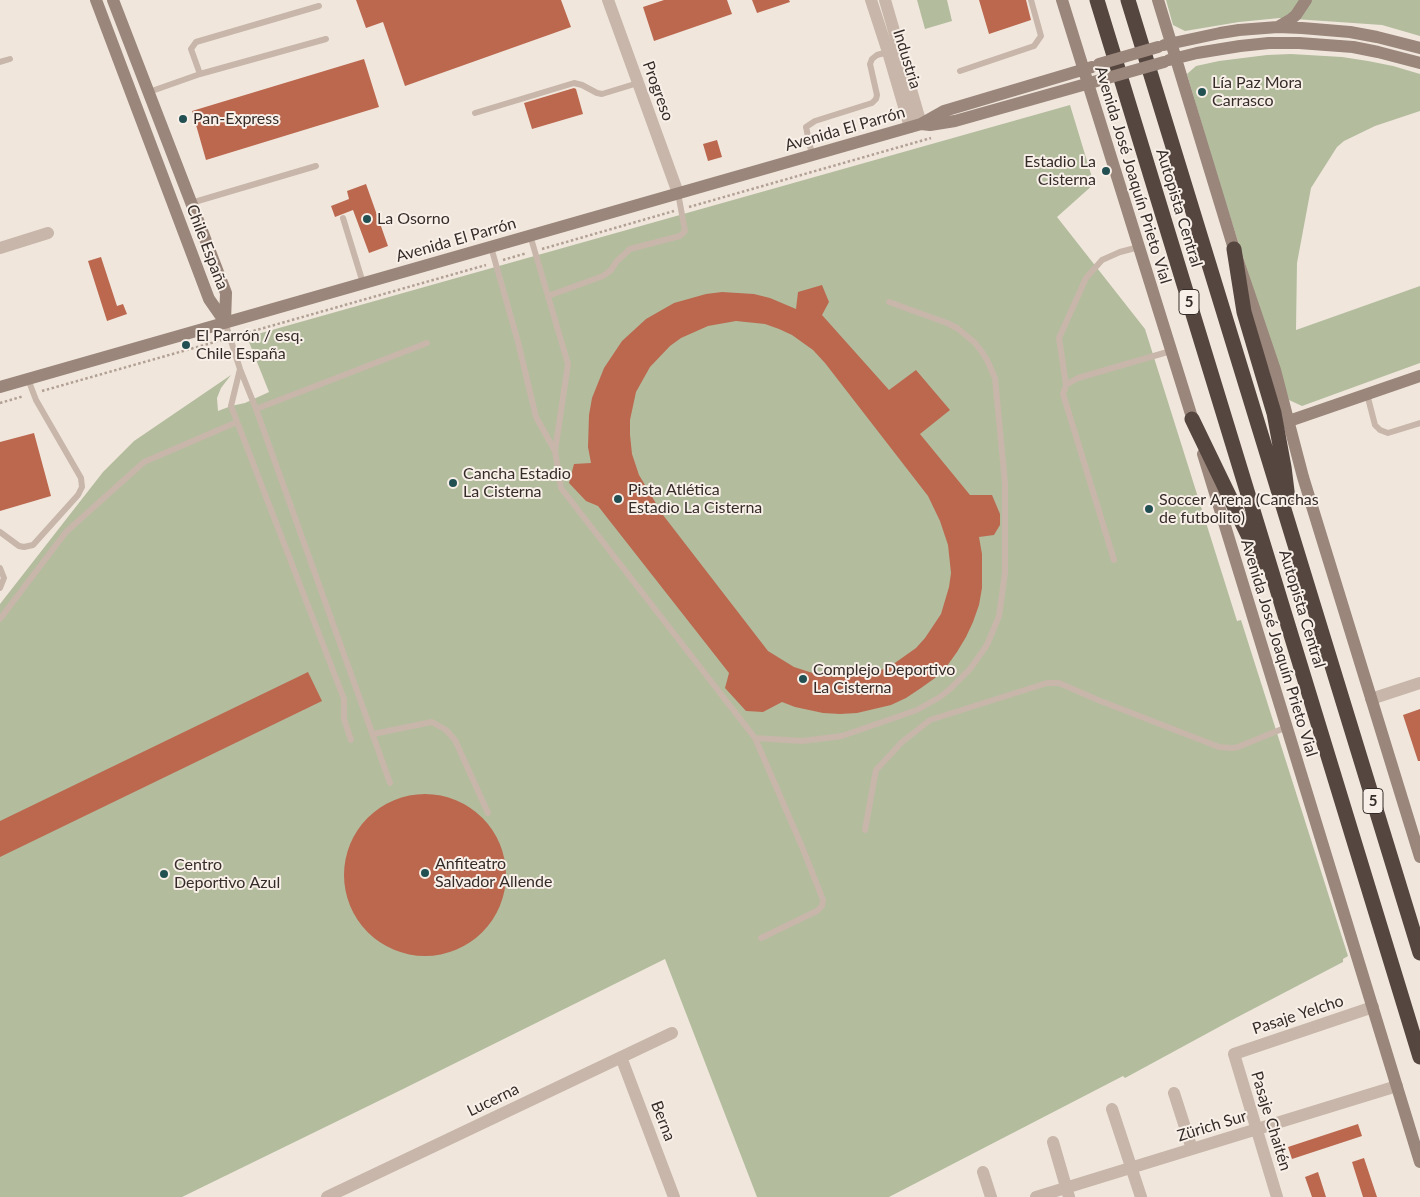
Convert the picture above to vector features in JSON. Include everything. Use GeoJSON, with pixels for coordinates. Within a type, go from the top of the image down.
{"type":"FeatureCollection","features":[{"type":"Feature","properties":{"kind":"highway","name":"Autopista Central"},"geometry":{"type":"LineString","coordinates":[[1097,0],[1420,1057]]}},
{"type":"Feature","properties":{"kind":"highway","name":"Autopista Central"},"geometry":{"type":"LineString","coordinates":[[1128,0],[1420,953]]}},
{"type":"Feature","properties":{"kind":"highway"},"geometry":{"type":"LineString","coordinates":[[1234,249],[1244,312],[1274,413],[1284,467],[1293,538]]}},
{"type":"Feature","properties":{"kind":"highway"},"geometry":{"type":"LineString","coordinates":[[1192,419],[1282,604]]}},
{"type":"Feature","properties":{"kind":"main road","name":"Chile España"},"geometry":{"type":"LineString","coordinates":[[96,0],[209,299],[225,322]]}},
{"type":"Feature","properties":{"kind":"main road","name":"Chile España"},"geometry":{"type":"LineString","coordinates":[[113,0],[226,293],[225,322]]}},
{"type":"Feature","properties":{"kind":"main road","name":"Avenida José Joaquín Prieto Vial"},"geometry":{"type":"LineString","coordinates":[[1062,0],[1420,1162]]}},
{"type":"Feature","properties":{"kind":"main road"},"geometry":{"type":"LineString","coordinates":[[1158,0],[1171,43],[1170,60],[1275,370],[1303,477],[1420,857]]}},
{"type":"Feature","properties":{"kind":"main road"},"geometry":{"type":"LineString","coordinates":[[1278,27],[1296,15],[1306,0]]}},
{"type":"Feature","properties":{"kind":"main road","name":"Avenida El Parrón"},"geometry":{"type":"LineString","coordinates":[[916,126],[944,111],[1099,64],[1171,43],[1230,32],[1278,27],[1326,29],[1377,37],[1420,48]]}},
{"type":"Feature","properties":{"kind":"main road","name":"Avenida El Parrón"},"geometry":{"type":"LineString","coordinates":[[0,387],[812,155],[916,126],[955,121],[1197,53],[1269,43],[1299,43],[1354,48],[1420,63]]}},
{"type":"Feature","properties":{"kind":"main road"},"geometry":{"type":"LineString","coordinates":[[1289,421],[1420,376]]}},
{"type":"Feature","properties":{"kind":"street","name":"Progreso"},"geometry":{"type":"LineString","coordinates":[[608,0],[678,193]]}},
{"type":"Feature","properties":{"kind":"street","name":"Industria"},"geometry":{"type":"LineString","coordinates":[[871,0],[916,126]]}},
{"type":"Feature","properties":{"kind":"street","name":"Industria"},"geometry":{"type":"LineString","coordinates":[[885,0],[916,126]]}},
{"type":"Feature","properties":{"kind":"street"},"geometry":{"type":"LineString","coordinates":[[0,248],[48,233]]}},
{"type":"Feature","properties":{"kind":"street"},"geometry":{"type":"LineString","coordinates":[[1371,699],[1420,683]]}},
{"type":"Feature","properties":{"kind":"street","name":"Pasaje Yelcho"},"geometry":{"type":"LineString","coordinates":[[1234,1054],[1373,1008]]}},
{"type":"Feature","properties":{"kind":"street","name":"Lucerna"},"geometry":{"type":"LineString","coordinates":[[327,1197],[672,1032]]}},
{"type":"Feature","properties":{"kind":"street","name":"Pasaje Chaitén"},"geometry":{"type":"LineString","coordinates":[[1234,1054],[1277,1197]]}},
{"type":"Feature","properties":{"kind":"street","name":"Berna"},"geometry":{"type":"LineString","coordinates":[[621,1057],[673,1196]]}},
{"type":"Feature","properties":{"kind":"street","name":"Zürich Sur"},"geometry":{"type":"LineString","coordinates":[[1036,1197],[1068,1192],[1131,1168],[1397,1086]]}},
{"type":"Feature","properties":{"kind":"street"},"geometry":{"type":"LineString","coordinates":[[1174,1093],[1192,1149]]}},
{"type":"Feature","properties":{"kind":"street"},"geometry":{"type":"LineString","coordinates":[[1112,1109],[1141,1197]]}},
{"type":"Feature","properties":{"kind":"street"},"geometry":{"type":"LineString","coordinates":[[1052,1142],[1068,1192]]}},
{"type":"Feature","properties":{"kind":"street"},"geometry":{"type":"LineString","coordinates":[[983,1172],[991,1197]]}},
{"type":"Feature","properties":{"kind":"lane"},"geometry":{"type":"LineString","coordinates":[[960,71],[1034,46],[1041,36],[1031,0]]}},
{"type":"Feature","properties":{"kind":"lane"},"geometry":{"type":"LineString","coordinates":[[200,74],[191,49],[196,42],[319,6]]}},
{"type":"Feature","properties":{"kind":"lane"},"geometry":{"type":"LineString","coordinates":[[148,92],[200,74],[326,39]]}},
{"type":"Feature","properties":{"kind":"lane"},"geometry":{"type":"LineString","coordinates":[[812,155],[806,127],[816,121],[872,103],[877,95],[870,64],[872,59],[888,52]]}},
{"type":"Feature","properties":{"kind":"lane"},"geometry":{"type":"LineString","coordinates":[[0,62],[10,59]]}},
{"type":"Feature","properties":{"kind":"lane"},"geometry":{"type":"LineString","coordinates":[[475,113],[574,83],[602,94],[638,83]]}},
{"type":"Feature","properties":{"kind":"lane"},"geometry":{"type":"LineString","coordinates":[[191,203],[316,166]]}},
{"type":"Feature","properties":{"kind":"lane"},"geometry":{"type":"LineString","coordinates":[[548,296],[604,276],[630,249],[680,236],[684,231],[678,193]]}},
{"type":"Feature","properties":{"kind":"lane"},"geometry":{"type":"LineString","coordinates":[[343,218],[363,283]]}},
{"type":"Feature","properties":{"kind":"lane"},"geometry":{"type":"LineString","coordinates":[[530,235],[568,364],[555,451],[561,488],[755,738],[823,900],[822,906],[817,911],[761,938]]}},
{"type":"Feature","properties":{"kind":"lane"},"geometry":{"type":"LineString","coordinates":[[491,247],[518,342],[536,417],[555,451]]}},
{"type":"Feature","properties":{"kind":"lane"},"geometry":{"type":"LineString","coordinates":[[1114,560],[1063,394],[1066,385],[1059,338],[1086,278],[1102,260],[1120,252],[1139,247]]}},
{"type":"Feature","properties":{"kind":"lane"},"geometry":{"type":"LineString","coordinates":[[755,738],[802,741],[842,736],[916,710],[950,690],[970,670],[987,644],[999,616],[1005,574],[1005,483],[995,378],[982,352],[962,332],[947,323],[889,302]]}},
{"type":"Feature","properties":{"kind":"lane"},"geometry":{"type":"LineString","coordinates":[[225,322],[240,369],[390,783]]}},
{"type":"Feature","properties":{"kind":"lane"},"geometry":{"type":"LineString","coordinates":[[256,409],[427,343]]}},
{"type":"Feature","properties":{"kind":"lane"},"geometry":{"type":"LineString","coordinates":[[1066,385],[1078,378],[1171,351]]}},
{"type":"Feature","properties":{"kind":"lane"},"geometry":{"type":"LineString","coordinates":[[240,369],[231,406],[344,699],[344,719],[351,740]]}},
{"type":"Feature","properties":{"kind":"lane"},"geometry":{"type":"LineString","coordinates":[[0,532],[24,548],[33,545],[78,495],[82,487],[81,478],[36,400],[28,379]]}},
{"type":"Feature","properties":{"kind":"lane"},"geometry":{"type":"LineString","coordinates":[[1367,394],[1375,425],[1380,430],[1388,433],[1420,424]]}},
{"type":"Feature","properties":{"kind":"lane"},"geometry":{"type":"LineString","coordinates":[[0,619],[66,532],[144,462],[237,422]]}},
{"type":"Feature","properties":{"kind":"lane"},"geometry":{"type":"LineString","coordinates":[[0,568],[4,578],[0,588]]}},
{"type":"Feature","properties":{"kind":"lane"},"geometry":{"type":"LineString","coordinates":[[865,830],[876,770],[902,742],[930,720],[1047,682],[1059,682],[1098,700],[1219,747],[1238,747],[1287,727]]}},
{"type":"Feature","properties":{"kind":"lane"},"geometry":{"type":"LineString","coordinates":[[373,734],[432,722],[446,730],[455,740],[488,812]]}},
{"type":"Feature","properties":{"kind":"green space"},"geometry":{"type":"Polygon","coordinates":[[[917,0],[947,0],[952,21],[925,29],[917,0]]]}},
{"type":"Feature","properties":{"kind":"green space"},"geometry":{"type":"Polygon","coordinates":[[[1166,0],[1420,0],[1420,36],[1382,25],[1280,18],[1239,22],[1185,31],[1173,25],[1166,0]]]}},
{"type":"Feature","properties":{"kind":"green space"},"geometry":{"type":"Polygon","coordinates":[[[1291,54],[1342,57],[1368,61],[1420,74],[1420,111],[1375,126],[1344,141],[1337,147],[1311,188],[1297,263],[1296,330],[1420,286],[1420,363],[1302,406],[1289,400],[1219,182],[1187,74],[1196,66],[1219,61],[1291,54]]]}},
{"type":"Feature","properties":{"kind":"green space","name":"Complejo Deportivo La Cisterna"},"geometry":{"type":"Polygon","coordinates":[[[1070,105],[1094,184],[1057,217],[1145,329],[1237,621],[1241,620],[1348,956],[1343,959],[1343,962],[1125,1078],[1123,1076],[889,1197],[757,1197],[665,959],[182,1197],[0,1197],[0,604],[103,472],[134,441],[231,375],[221,388],[217,398],[218,411],[245,403],[269,392],[247,337],[1070,105]]]}},
{"type":"Feature","properties":{"kind":"building"},"geometry":{"type":"Polygon","coordinates":[[[356,0],[561,0],[571,27],[405,86],[383,22],[366,28],[356,0]]]}},
{"type":"Feature","properties":{"kind":"building"},"geometry":{"type":"Polygon","coordinates":[[[664,0],[727,0],[732,14],[654,41],[643,7],[664,0]]]}},
{"type":"Feature","properties":{"kind":"building"},"geometry":{"type":"Polygon","coordinates":[[[752,0],[789,0],[790,2],[757,13],[752,0]]]}},
{"type":"Feature","properties":{"kind":"building"},"geometry":{"type":"Polygon","coordinates":[[[979,0],[1026,0],[1031,20],[989,34],[979,0]]]}},
{"type":"Feature","properties":{"kind":"building"},"geometry":{"type":"Polygon","coordinates":[[[364,59],[379,107],[206,160],[192,111],[364,59]]]}},
{"type":"Feature","properties":{"kind":"building"},"geometry":{"type":"Polygon","coordinates":[[[576,89],[583,114],[532,129],[524,103],[576,89]]]}},
{"type":"Feature","properties":{"kind":"building"},"geometry":{"type":"Polygon","coordinates":[[[717,140],[722,157],[708,161],[703,144],[717,140]]]}},
{"type":"Feature","properties":{"kind":"building","name":"La Osorno"},"geometry":{"type":"Polygon","coordinates":[[[366,184],[388,246],[369,253],[353,210],[335,217],[331,206],[349,199],[347,191],[366,184]]]}},
{"type":"Feature","properties":{"kind":"building"},"geometry":{"type":"Polygon","coordinates":[[[101,257],[117,306],[123,304],[127,314],[107,321],[88,261],[101,257]]]}},
{"type":"Feature","properties":{"kind":"building","name":"Pista Atlética Estadio La Cisterna"},"geometry":{"type":"Polygon","coordinates":[[[822,285],[829,302],[822,315],[889,390],[916,370],[950,410],[920,434],[970,495],[992,495],[1000,514],[1000,525],[994,535],[979,537],[982,554],[982,588],[979,605],[966,637],[947,666],[935,678],[906,698],[891,705],[857,713],[823,713],[782,702],[763,712],[746,711],[725,688],[729,673],[598,506],[586,501],[569,483],[574,464],[591,463],[588,447],[589,415],[592,398],[604,368],[622,341],[646,319],[674,303],[706,294],[722,292],[754,294],[770,298],[796,309],[798,292],[822,285]],[[736,321],[708,326],[681,338],[670,346],[650,367],[636,392],[630,420],[632,454],[639,475],[663,515],[768,651],[794,667],[822,676],[850,677],[879,671],[892,665],[916,648],[941,614],[951,573],[948,545],[940,521],[928,496],[825,363],[813,350],[792,335],[765,324],[736,321]]]}},
{"type":"Feature","properties":{"kind":"building"},"geometry":{"type":"Polygon","coordinates":[[[34,433],[51,496],[0,511],[0,442],[34,433]]]}},
{"type":"Feature","properties":{"kind":"building"},"geometry":{"type":"Polygon","coordinates":[[[308,672],[322,701],[0,857],[0,821],[308,672]]]}},
{"type":"Feature","properties":{"kind":"building"},"geometry":{"type":"Polygon","coordinates":[[[1420,709],[1420,761],[1418,761],[1403,715],[1420,709]]]}},
{"type":"Feature","properties":{"kind":"building","name":"Anfiteatro Salvador Allende"},"geometry":{"type":"Polygon","coordinates":[[[433,794],[449,797],[463,803],[477,812],[488,823],[503,851],[506,875],[505,891],[497,913],[488,927],[477,938],[449,953],[417,956],[401,953],[387,947],[373,938],[362,927],[347,899],[344,867],[347,851],[353,837],[362,823],[373,812],[401,797],[433,794]]]}},
{"type":"Feature","properties":{"kind":"building"},"geometry":{"type":"Polygon","coordinates":[[[1358,1124],[1362,1136],[1292,1159],[1288,1147],[1358,1124]]]}},
{"type":"Feature","properties":{"kind":"building"},"geometry":{"type":"Polygon","coordinates":[[[1364,1158],[1377,1197],[1363,1197],[1352,1162],[1364,1158]]]}},
{"type":"Feature","properties":{"kind":"building"},"geometry":{"type":"Polygon","coordinates":[[[1318,1172],[1326,1197],[1312,1197],[1305,1177],[1318,1172]]]}},
{"type":"Feature","properties":{"kind":"place","name":"Lía Paz Mora Carrasco"},"geometry":{"type":"Point","coordinates":[1202,92]}},
{"type":"Feature","properties":{"kind":"place","name":"Pan-Express"},"geometry":{"type":"Point","coordinates":[183,119]}},
{"type":"Feature","properties":{"kind":"place","name":"Estadio La Cisterna"},"geometry":{"type":"Point","coordinates":[1106,171]}},
{"type":"Feature","properties":{"kind":"place","name":"La Osorno"},"geometry":{"type":"Point","coordinates":[367,219]}},
{"type":"Feature","properties":{"kind":"place","name":"El Parrón / esq. Chile España"},"geometry":{"type":"Point","coordinates":[186,345]}},
{"type":"Feature","properties":{"kind":"place","name":"Cancha Estadio La Cisterna"},"geometry":{"type":"Point","coordinates":[453,483]}},
{"type":"Feature","properties":{"kind":"place","name":"Pista Atlética Estadio La Cisterna"},"geometry":{"type":"Point","coordinates":[618,499]}},
{"type":"Feature","properties":{"kind":"place","name":"Soccer Arena (Canchas de futbolito)"},"geometry":{"type":"Point","coordinates":[1149,509]}},
{"type":"Feature","properties":{"kind":"place","name":"Complejo Deportivo La Cisterna"},"geometry":{"type":"Point","coordinates":[803,679]}},
{"type":"Feature","properties":{"kind":"place","name":"Anfiteatro Salvador Allende"},"geometry":{"type":"Point","coordinates":[425,873]}},
{"type":"Feature","properties":{"kind":"place","name":"Centro Deportivo Azul"},"geometry":{"type":"Point","coordinates":[164,874]}}]}
